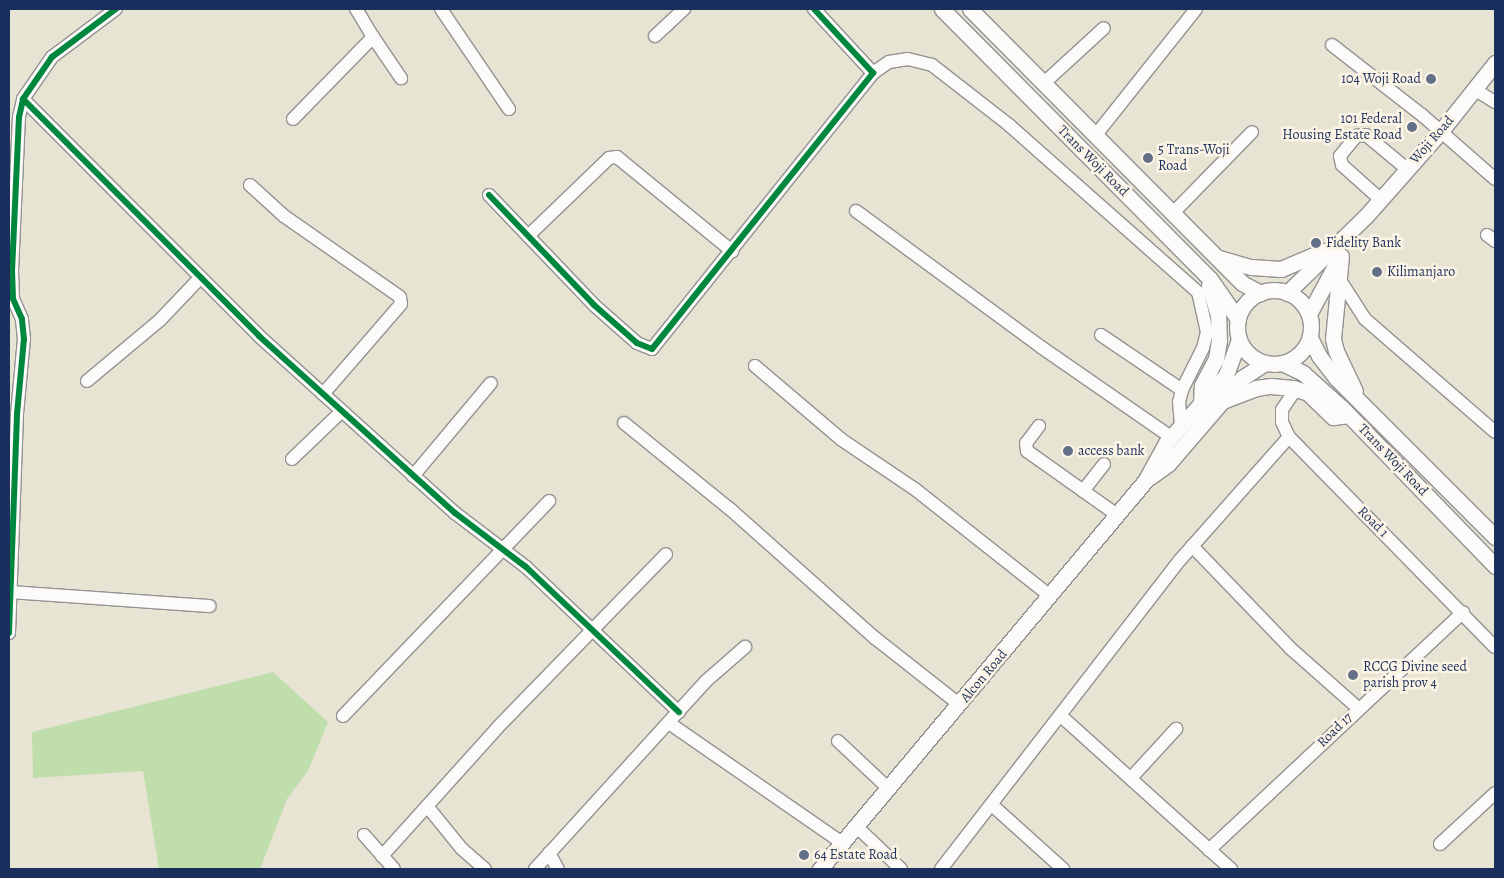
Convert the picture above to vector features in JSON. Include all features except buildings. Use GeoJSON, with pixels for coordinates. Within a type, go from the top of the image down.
{"type":"FeatureCollection","features":[{"type":"Feature","properties":{"kind":"main road","name":"Trans Woji Road"},"geometry":{"type":"LineString","coordinates":[[942,9],[1207,276],[1238,318]]}},
{"type":"Feature","properties":{"kind":"main road","name":"Trans Woji Road"},"geometry":{"type":"LineString","coordinates":[[970,9],[1242,283],[1260,292]]}},
{"type":"Feature","properties":{"kind":"main road","name":"Woji Road"},"geometry":{"type":"LineString","coordinates":[[1287,292],[1338,251],[1380,199],[1441,132],[1495,64]]}},
{"type":"Feature","properties":{"kind":"main road"},"geometry":{"type":"LineString","coordinates":[[1217,258],[1251,267],[1281,269],[1338,251]]}},
{"type":"Feature","properties":{"kind":"main road"},"geometry":{"type":"LineString","coordinates":[[1338,251],[1333,338],[1336,351],[1360,401]]}},
{"type":"Feature","properties":{"kind":"main road"},"geometry":{"type":"LineString","coordinates":[[1239,340],[1248,354],[1265,363],[1284,364],[1295,358],[1310,338],[1309,314],[1338,251]]}},
{"type":"Feature","properties":{"kind":"main road"},"geometry":{"type":"LineString","coordinates":[[1201,402],[1202,385],[1216,359],[1219,341],[1218,315],[1207,276]]}},
{"type":"Feature","properties":{"kind":"main road"},"geometry":{"type":"LineString","coordinates":[[1145,481],[1180,425],[1226,374],[1239,340],[1238,318],[1250,298],[1260,292],[1272,290],[1287,292],[1303,304],[1309,314]]}},
{"type":"Feature","properties":{"kind":"main road","name":"Trans Woji Road"},"geometry":{"type":"LineString","coordinates":[[1310,338],[1319,356],[1360,401],[1495,537]]}},
{"type":"Feature","properties":{"kind":"main road"},"geometry":{"type":"LineString","coordinates":[[1145,481],[1168,464],[1242,378],[1265,363]]}},
{"type":"Feature","properties":{"kind":"main road","name":"Trans Woji Road"},"geometry":{"type":"LineString","coordinates":[[1284,364],[1303,373],[1350,415],[1495,566]]}},
{"type":"Feature","properties":{"kind":"main road"},"geometry":{"type":"LineString","coordinates":[[1221,402],[1272,386],[1296,389],[1308,393],[1333,417],[1350,415]]}},
{"type":"Feature","properties":{"kind":"main road","name":"Alcon Road"},"geometry":{"type":"LineString","coordinates":[[820,869],[960,705],[1145,481]]}},
{"type":"Feature","properties":{"kind":"street"},"geometry":{"type":"LineString","coordinates":[[9,633],[17,414],[24,339],[22,319],[11,302],[15,160],[24,99],[52,57],[116,9]]}},
{"type":"Feature","properties":{"kind":"street"},"geometry":{"type":"LineString","coordinates":[[356,9],[401,78]]}},
{"type":"Feature","properties":{"kind":"street"},"geometry":{"type":"LineString","coordinates":[[440,9],[509,109]]}},
{"type":"Feature","properties":{"kind":"street"},"geometry":{"type":"LineString","coordinates":[[656,36],[684,9]]}},
{"type":"Feature","properties":{"kind":"street"},"geometry":{"type":"LineString","coordinates":[[814,9],[873,73]]}},
{"type":"Feature","properties":{"kind":"street"},"geometry":{"type":"LineString","coordinates":[[1095,136],[1196,9]]}},
{"type":"Feature","properties":{"kind":"street"},"geometry":{"type":"LineString","coordinates":[[1044,83],[1104,28]]}},
{"type":"Feature","properties":{"kind":"street"},"geometry":{"type":"LineString","coordinates":[[293,120],[373,37]]}},
{"type":"Feature","properties":{"kind":"street"},"geometry":{"type":"LineString","coordinates":[[1332,45],[1441,132],[1495,178]]}},
{"type":"Feature","properties":{"kind":"street"},"geometry":{"type":"LineString","coordinates":[[489,194],[594,305],[637,343],[652,348],[732,251],[873,73],[889,62],[898,61],[932,65],[1016,131],[1198,292],[1208,332],[1204,348],[1184,386],[1179,402],[1180,425]]}},
{"type":"Feature","properties":{"kind":"street"},"geometry":{"type":"LineString","coordinates":[[1474,89],[1495,102]]}},
{"type":"Feature","properties":{"kind":"street"},"geometry":{"type":"LineString","coordinates":[[24,99],[200,278],[341,412],[413,476],[526,567],[591,632],[679,712]]}},
{"type":"Feature","properties":{"kind":"street"},"geometry":{"type":"LineString","coordinates":[[1173,213],[1252,132]]}},
{"type":"Feature","properties":{"kind":"street"},"geometry":{"type":"LineString","coordinates":[[1380,199],[1342,165],[1340,156],[1356,136],[1366,136],[1407,169]]}},
{"type":"Feature","properties":{"kind":"street"},"geometry":{"type":"LineString","coordinates":[[528,236],[609,158],[616,157],[732,251]]}},
{"type":"Feature","properties":{"kind":"street"},"geometry":{"type":"LineString","coordinates":[[250,185],[284,216],[400,297],[401,304],[323,394]]}},
{"type":"Feature","properties":{"kind":"street"},"geometry":{"type":"LineString","coordinates":[[856,211],[1041,347],[1171,437]]}},
{"type":"Feature","properties":{"kind":"street"},"geometry":{"type":"LineString","coordinates":[[1338,277],[1365,318],[1495,432]]}},
{"type":"Feature","properties":{"kind":"street"},"geometry":{"type":"LineString","coordinates":[[87,380],[160,320],[200,278]]}},
{"type":"Feature","properties":{"kind":"street"},"geometry":{"type":"LineString","coordinates":[[1101,335],[1184,386],[1202,385]]}},
{"type":"Feature","properties":{"kind":"street"},"geometry":{"type":"LineString","coordinates":[[755,366],[842,440],[916,490],[1050,596]]}},
{"type":"Feature","properties":{"kind":"street"},"geometry":{"type":"LineString","coordinates":[[413,476],[491,383]]}},
{"type":"Feature","properties":{"kind":"street","name":"Road 1"},"geometry":{"type":"LineString","coordinates":[[1296,389],[1282,410],[1282,422],[1289,437],[1463,612],[1495,648]]}},
{"type":"Feature","properties":{"kind":"street"},"geometry":{"type":"LineString","coordinates":[[292,459],[341,412]]}},
{"type":"Feature","properties":{"kind":"street"},"geometry":{"type":"LineString","coordinates":[[624,423],[730,509],[875,638],[960,705]]}},
{"type":"Feature","properties":{"kind":"street"},"geometry":{"type":"LineString","coordinates":[[1039,426],[1026,443],[1027,451],[1117,515]]}},
{"type":"Feature","properties":{"kind":"street"},"geometry":{"type":"LineString","coordinates":[[942,869],[1192,546],[1289,437]]}},
{"type":"Feature","properties":{"kind":"street"},"geometry":{"type":"LineString","coordinates":[[1083,491],[1104,464]]}},
{"type":"Feature","properties":{"kind":"street"},"geometry":{"type":"LineString","coordinates":[[343,716],[501,548],[549,501]]}},
{"type":"Feature","properties":{"kind":"street"},"geometry":{"type":"LineString","coordinates":[[1192,546],[1290,648],[1358,708]]}},
{"type":"Feature","properties":{"kind":"street"},"geometry":{"type":"LineString","coordinates":[[382,856],[666,554]]}},
{"type":"Feature","properties":{"kind":"street"},"geometry":{"type":"LineString","coordinates":[[10,592],[210,606]]}},
{"type":"Feature","properties":{"kind":"street","name":"Road 17"},"geometry":{"type":"LineString","coordinates":[[1210,850],[1358,708],[1463,612]]}},
{"type":"Feature","properties":{"kind":"street"},"geometry":{"type":"LineString","coordinates":[[535,869],[669,724],[706,681],[745,647]]}},
{"type":"Feature","properties":{"kind":"street"},"geometry":{"type":"LineString","coordinates":[[1061,716],[1230,869]]}},
{"type":"Feature","properties":{"kind":"street"},"geometry":{"type":"LineString","coordinates":[[669,724],[842,844]]}},
{"type":"Feature","properties":{"kind":"street"},"geometry":{"type":"LineString","coordinates":[[1131,778],[1176,729]]}},
{"type":"Feature","properties":{"kind":"street"},"geometry":{"type":"LineString","coordinates":[[838,741],[889,789]]}},
{"type":"Feature","properties":{"kind":"street"},"geometry":{"type":"LineString","coordinates":[[1440,844],[1495,793]]}},
{"type":"Feature","properties":{"kind":"street"},"geometry":{"type":"LineString","coordinates":[[992,805],[1063,869]]}},
{"type":"Feature","properties":{"kind":"street"},"geometry":{"type":"LineString","coordinates":[[427,806],[462,849],[484,869]]}},
{"type":"Feature","properties":{"kind":"street"},"geometry":{"type":"LineString","coordinates":[[857,827],[901,869]]}},
{"type":"Feature","properties":{"kind":"street"},"geometry":{"type":"LineString","coordinates":[[364,835],[394,869]]}},
{"type":"Feature","properties":{"kind":"street"},"geometry":{"type":"LineString","coordinates":[[548,854],[558,869]]}},
{"type":"Feature","properties":{"kind":"green space"},"geometry":{"type":"Polygon","coordinates":[[[273,672],[328,722],[308,771],[287,799],[260,869],[159,869],[143,771],[33,778],[32,732],[273,672]]]}},
{"type":"Feature","properties":{"kind":"cycle path"},"geometry":{"type":"LineString","coordinates":[[9,633],[17,414],[24,339],[22,319],[13,299],[12,271],[19,117],[23,99],[52,57],[116,9]]}},
{"type":"Feature","properties":{"kind":"cycle path"},"geometry":{"type":"LineString","coordinates":[[489,195],[594,305],[637,343],[652,349],[873,73],[814,9]]}},
{"type":"Feature","properties":{"kind":"cycle path"},"geometry":{"type":"LineString","coordinates":[[23,99],[259,336],[455,513],[526,567],[679,712]]}},
{"type":"Feature","properties":{"kind":"place","name":"104 Woji Road"},"geometry":{"type":"Point","coordinates":[1431,79]}},
{"type":"Feature","properties":{"kind":"place","name":"101 Federal Housing Estate Road"},"geometry":{"type":"Point","coordinates":[1412,127]}},
{"type":"Feature","properties":{"kind":"place","name":"5 Trans-Woji Road"},"geometry":{"type":"Point","coordinates":[1148,158]}},
{"type":"Feature","properties":{"kind":"place","name":"Fidelity Bank"},"geometry":{"type":"Point","coordinates":[1316,243]}},
{"type":"Feature","properties":{"kind":"place","name":"Kilimanjaro"},"geometry":{"type":"Point","coordinates":[1377,272]}},
{"type":"Feature","properties":{"kind":"place","name":"access bank"},"geometry":{"type":"Point","coordinates":[1068,451]}},
{"type":"Feature","properties":{"kind":"place","name":"RCCG Divine seed parish prov 4"},"geometry":{"type":"Point","coordinates":[1353,675]}},
{"type":"Feature","properties":{"kind":"place","name":"64 Estate Road"},"geometry":{"type":"Point","coordinates":[804,855]}}]}
